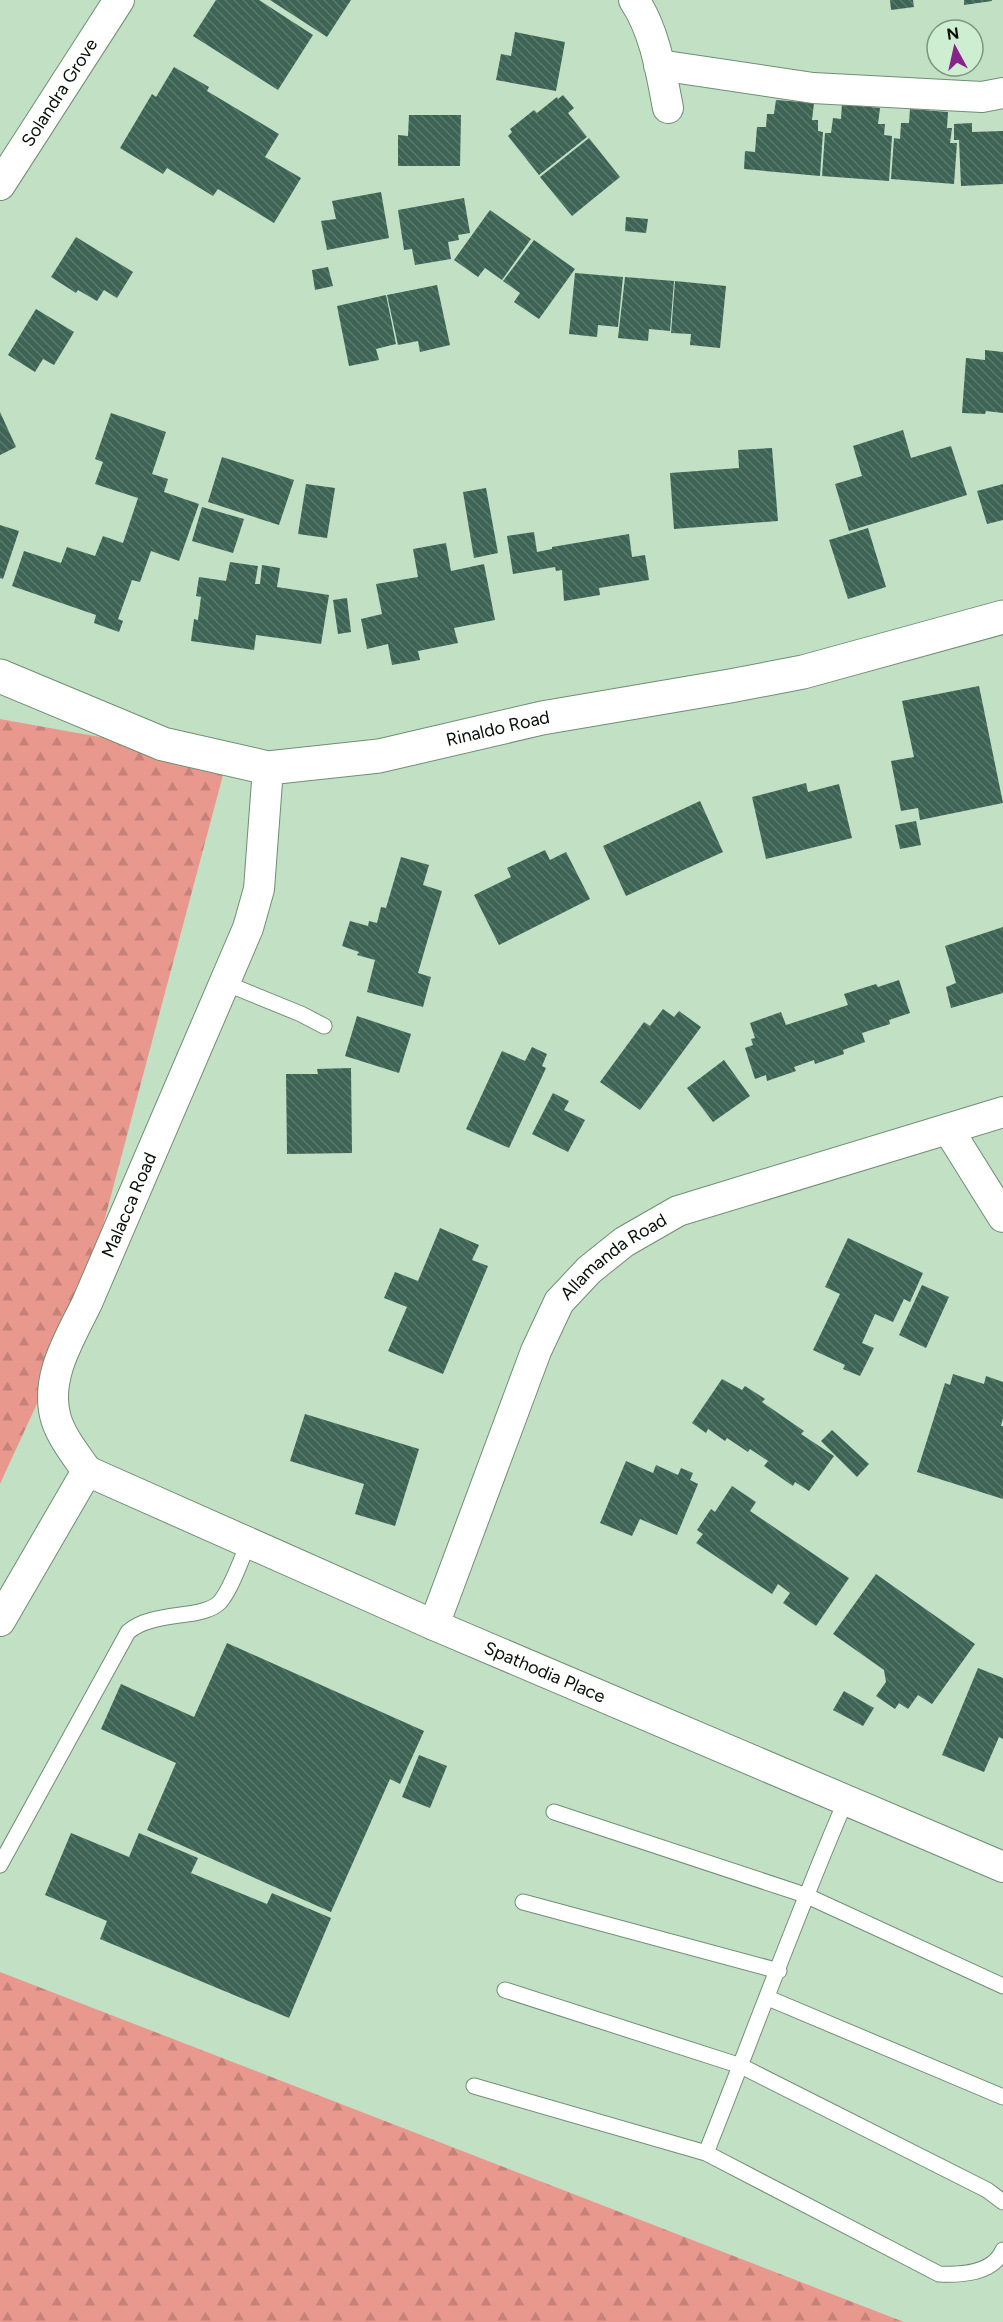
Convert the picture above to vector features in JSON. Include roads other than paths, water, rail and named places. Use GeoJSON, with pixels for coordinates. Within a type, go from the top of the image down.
{"type":"FeatureCollection","features":[{"type":"Feature","properties":{"kind":"street","name":"Solandra Grove"},"geometry":{"type":"LineString","coordinates":[[0,184],[119,0]]}},
{"type":"Feature","properties":{"kind":"street"},"geometry":{"type":"LineString","coordinates":[[634,0],[640,8],[659,65],[668,108]]}},
{"type":"Feature","properties":{"kind":"street"},"geometry":{"type":"LineString","coordinates":[[659,65],[813,88],[982,97],[1003,93]]}},
{"type":"Feature","properties":{"kind":"street","name":"Rinaldo Road"},"geometry":{"type":"LineString","coordinates":[[0,676],[163,744],[268,768],[379,756],[542,718],[803,672],[1003,617]]}},
{"type":"Feature","properties":{"kind":"street","name":"Malacca Road"},"geometry":{"type":"LineString","coordinates":[[87,1471],[68,1444],[56,1418],[54,1389],[59,1359],[87,1303],[248,928],[259,889],[268,768]]}},
{"type":"Feature","properties":{"kind":"street","name":"Allamanda Road"},"geometry":{"type":"LineString","coordinates":[[434,1625],[536,1351],[559,1302],[589,1270],[624,1242],[678,1211],[1003,1112]]}},
{"type":"Feature","properties":{"kind":"street"},"geometry":{"type":"LineString","coordinates":[[948,1129],[1003,1217]]}},
{"type":"Feature","properties":{"kind":"street"},"geometry":{"type":"LineString","coordinates":[[0,1621],[87,1471]]}},
{"type":"Feature","properties":{"kind":"street","name":"Spathodia Place"},"geometry":{"type":"LineString","coordinates":[[87,1471],[434,1625],[1003,1867]]}},
{"type":"Feature","properties":{"kind":"lane"},"geometry":{"type":"LineString","coordinates":[[225,983],[301,1014],[324,1026]]}},
{"type":"Feature","properties":{"kind":"lane"},"geometry":{"type":"LineString","coordinates":[[0,1865],[128,1632],[137,1624],[162,1616],[205,1610],[216,1605],[228,1588],[249,1542]]}},
{"type":"Feature","properties":{"kind":"lane"},"geometry":{"type":"LineString","coordinates":[[706,2153],[806,1895],[846,1800]]}},
{"type":"Feature","properties":{"kind":"lane"},"geometry":{"type":"LineString","coordinates":[[554,1812],[806,1895],[1003,1986]]}},
{"type":"Feature","properties":{"kind":"lane"},"geometry":{"type":"LineString","coordinates":[[523,1902],[778,1971]]}},
{"type":"Feature","properties":{"kind":"lane"},"geometry":{"type":"LineString","coordinates":[[506,1990],[741,2066],[987,2190],[1003,2202]]}},
{"type":"Feature","properties":{"kind":"lane"},"geometry":{"type":"LineString","coordinates":[[768,1998],[1003,2097]]}},
{"type":"Feature","properties":{"kind":"lane"},"geometry":{"type":"LineString","coordinates":[[474,2086],[706,2153],[939,2274],[962,2275],[983,2270],[1000,2257],[1003,2250]]}}]}
